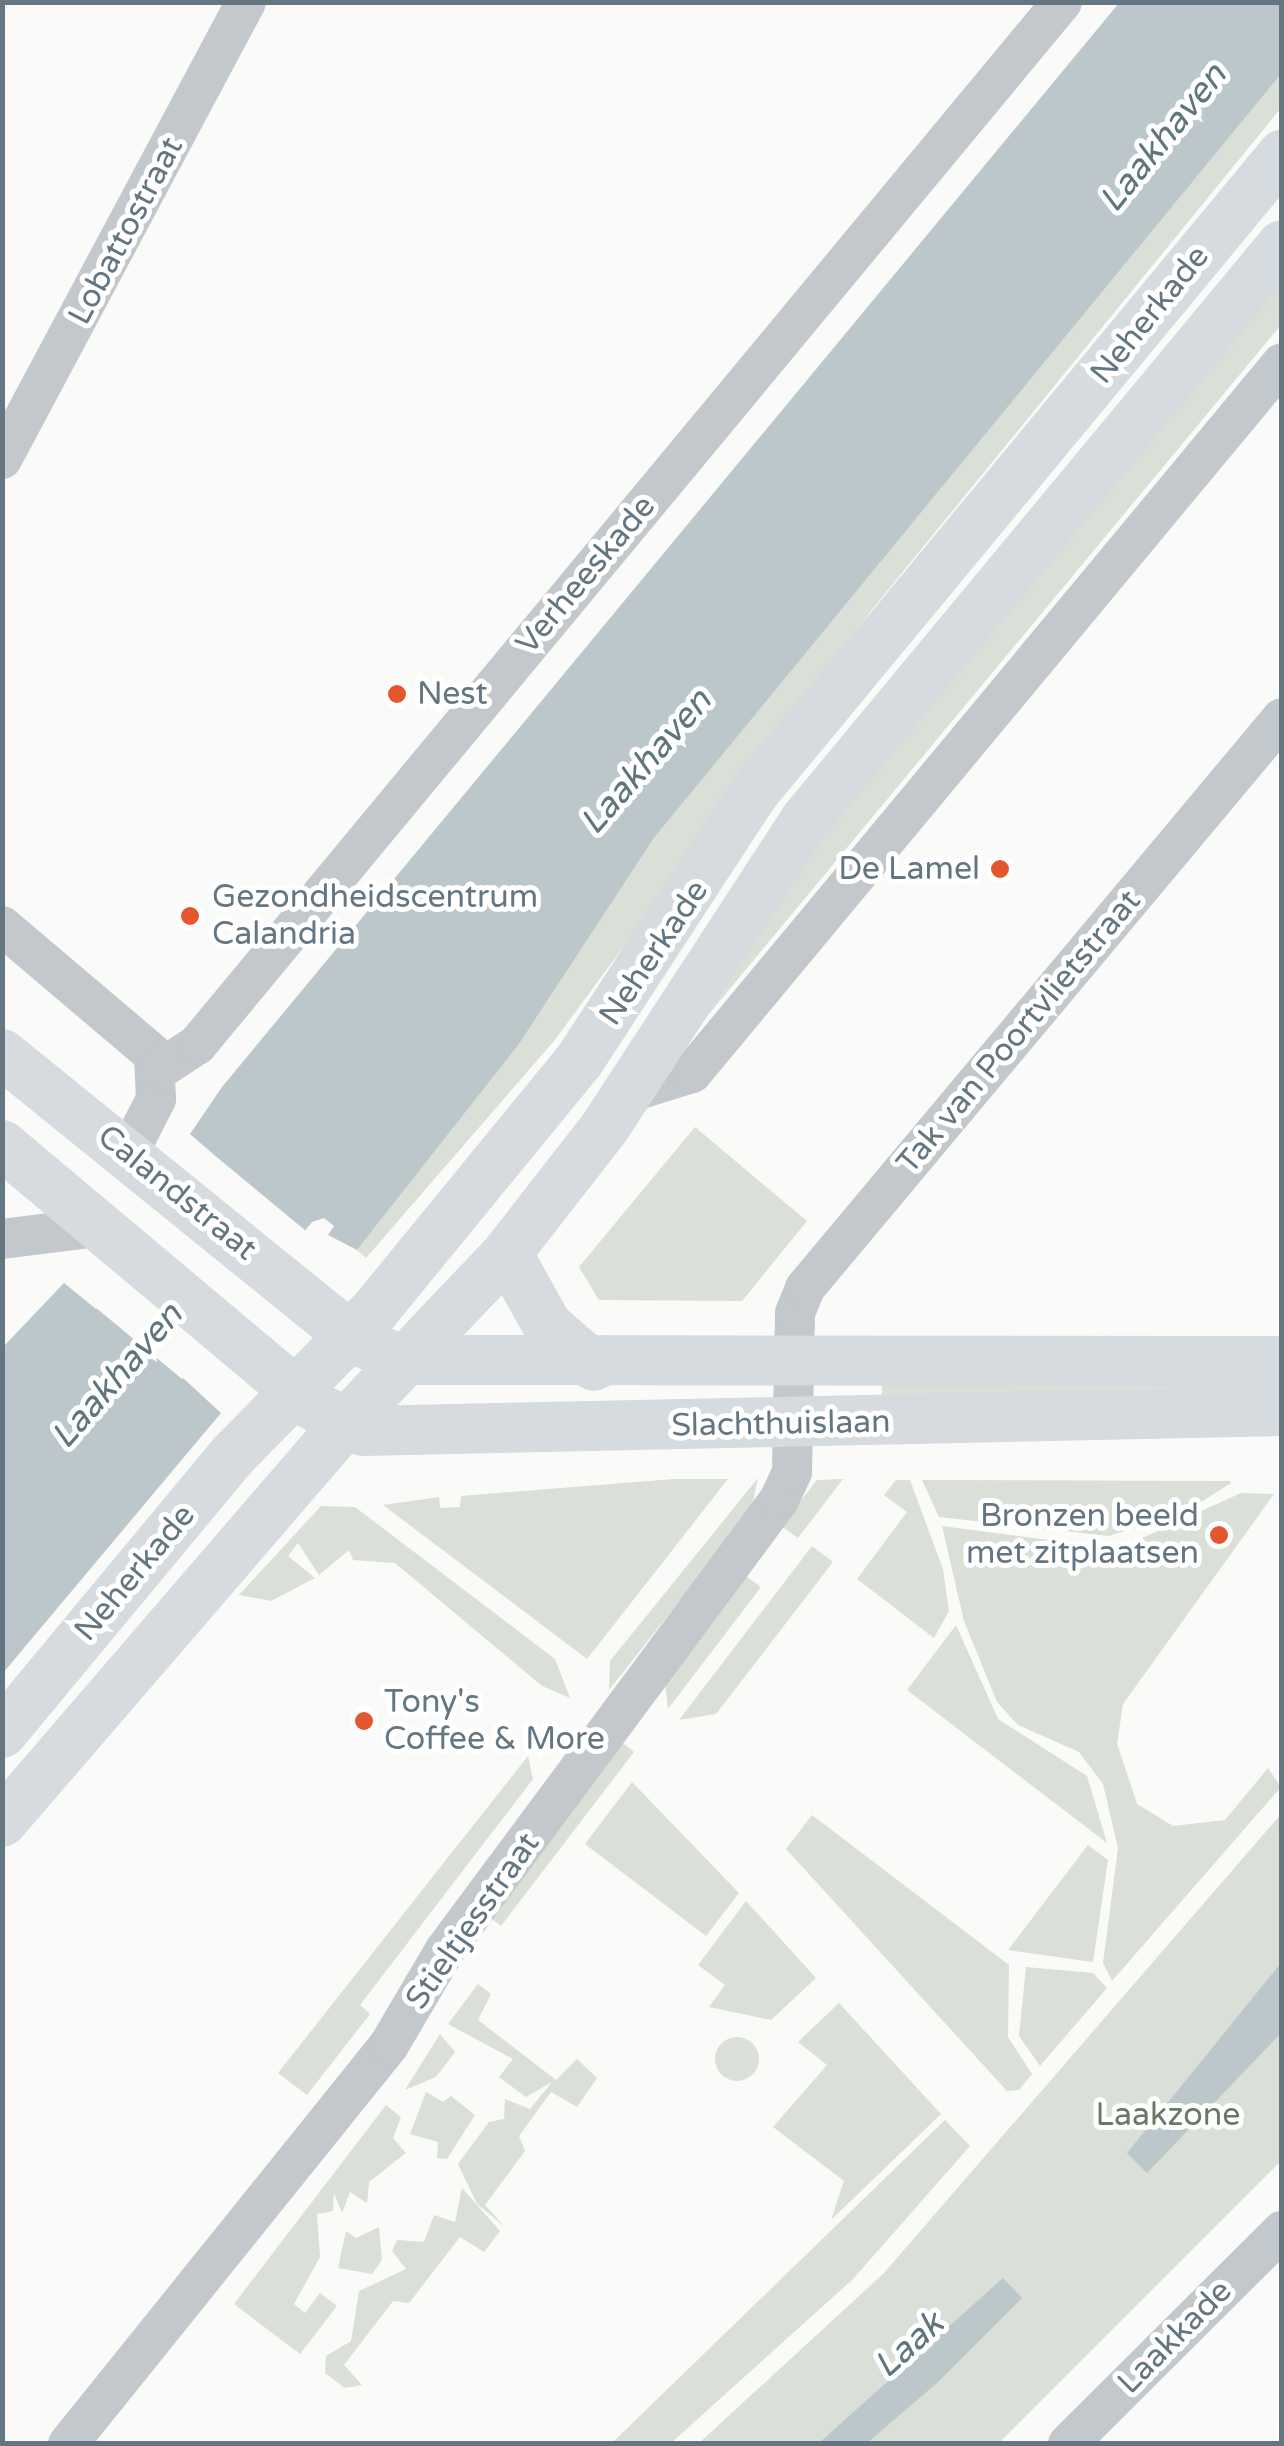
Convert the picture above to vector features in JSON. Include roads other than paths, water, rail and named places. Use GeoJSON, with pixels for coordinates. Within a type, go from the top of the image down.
{"type":"FeatureCollection","features":[{"type":"Feature","properties":{"kind":"main road","name":"Neherkade"},"geometry":{"type":"LineString","coordinates":[[2,1733],[292,1390],[350,1336],[595,1039],[753,794],[1282,155]]}},
{"type":"Feature","properties":{"kind":"main road","name":"Neherkade"},"geometry":{"type":"LineString","coordinates":[[2,1822],[344,1425],[409,1362],[507,1253],[628,1093],[805,820],[1282,245]]}},
{"type":"Feature","properties":{"kind":"main road","name":"Calandstraat"},"geometry":{"type":"LineString","coordinates":[[2,1054],[129,1152],[350,1336]]}},
{"type":"Feature","properties":{"kind":"main road"},"geometry":{"type":"LineString","coordinates":[[2,1145],[292,1390]]}},
{"type":"Feature","properties":{"kind":"main road"},"geometry":{"type":"LineString","coordinates":[[507,1253],[548,1325],[594,1366]]}},
{"type":"Feature","properties":{"kind":"main road","name":"Slachthuislaan"},"geometry":{"type":"LineString","coordinates":[[350,1336],[409,1362],[594,1366],[1282,1360]]}},
{"type":"Feature","properties":{"kind":"main road","name":"Slachthuislaan"},"geometry":{"type":"LineString","coordinates":[[292,1390],[344,1425],[412,1436],[794,1422],[1282,1411]]}},
{"type":"Feature","properties":{"kind":"street","name":"Verheeskade"},"geometry":{"type":"LineString","coordinates":[[160,1069],[196,1045],[1062,2]]}},
{"type":"Feature","properties":{"kind":"street","name":"Lobattostraat"},"geometry":{"type":"LineString","coordinates":[[2,458],[245,6]]}},
{"type":"Feature","properties":{"kind":"street"},"geometry":{"type":"LineString","coordinates":[[628,1093],[692,1073],[1282,364]]}},
{"type":"Feature","properties":{"kind":"street","name":"Tak van Poortvlietstraat"},"geometry":{"type":"LineString","coordinates":[[794,1422],[794,1362],[805,1288],[1282,718]]}},
{"type":"Feature","properties":{"kind":"street"},"geometry":{"type":"LineString","coordinates":[[2,926],[149,1049],[160,1069],[152,1111],[129,1152]]}},
{"type":"Feature","properties":{"kind":"street"},"geometry":{"type":"LineString","coordinates":[[2,1239],[98,1227]]}},
{"type":"Feature","properties":{"kind":"street","name":"Stieltjesstraat"},"geometry":{"type":"LineString","coordinates":[[68,2444],[153,2331],[252,2224],[779,1500],[792,1472],[794,1422]]}},
{"type":"Feature","properties":{"kind":"street","name":"Laakkade"},"geometry":{"type":"LineString","coordinates":[[1068,2444],[1282,2231]]}},
{"type":"Feature","properties":{"kind":"water","name":"Laakhaven"},"geometry":{"type":"Polygon","coordinates":[[[1119,3],[1281,3],[1281,74],[654,838],[519,1044],[357,1250],[328,1235],[334,1226],[324,1218],[312,1222],[182,1377],[221,1413],[3,1673],[3,1347],[64,1283],[96,1309],[220,1160],[190,1134],[222,1087],[1119,3]]]}},
{"type":"Feature","properties":{"kind":"water"},"geometry":{"type":"Polygon","coordinates":[[[1281,1963],[1281,2033],[1147,2173],[1127,2153],[1281,1963]]]}},
{"type":"Feature","properties":{"kind":"water"},"geometry":{"type":"Polygon","coordinates":[[[1003,2278],[1022,2298],[938,2382],[867,2443],[819,2443],[1003,2278]]]}},
{"type":"Feature","properties":{"kind":"place","name":"Nest"},"geometry":{"type":"Point","coordinates":[397,694]}},
{"type":"Feature","properties":{"kind":"place","name":"De Lamel"},"geometry":{"type":"Point","coordinates":[1000,869]}},
{"type":"Feature","properties":{"kind":"place","name":"Gezondheidscentrum Calandria"},"geometry":{"type":"Point","coordinates":[190,916]}},
{"type":"Feature","properties":{"kind":"place","name":"Bronzen beeld met zitplaatsen"},"geometry":{"type":"Point","coordinates":[1219,1535]}},
{"type":"Feature","properties":{"kind":"place","name":"Tony's Coffee & More"},"geometry":{"type":"Point","coordinates":[364,1721]}},
{"type":"Feature","properties":{"kind":"park label","name":"Laakzone"},"geometry":{"type":"Point","coordinates":[1168,2115]}},
{"type":"Feature","properties":{"kind":"water label","name":"Laak"},"geometry":{"type":"Point","coordinates":[909,2345]}}]}
